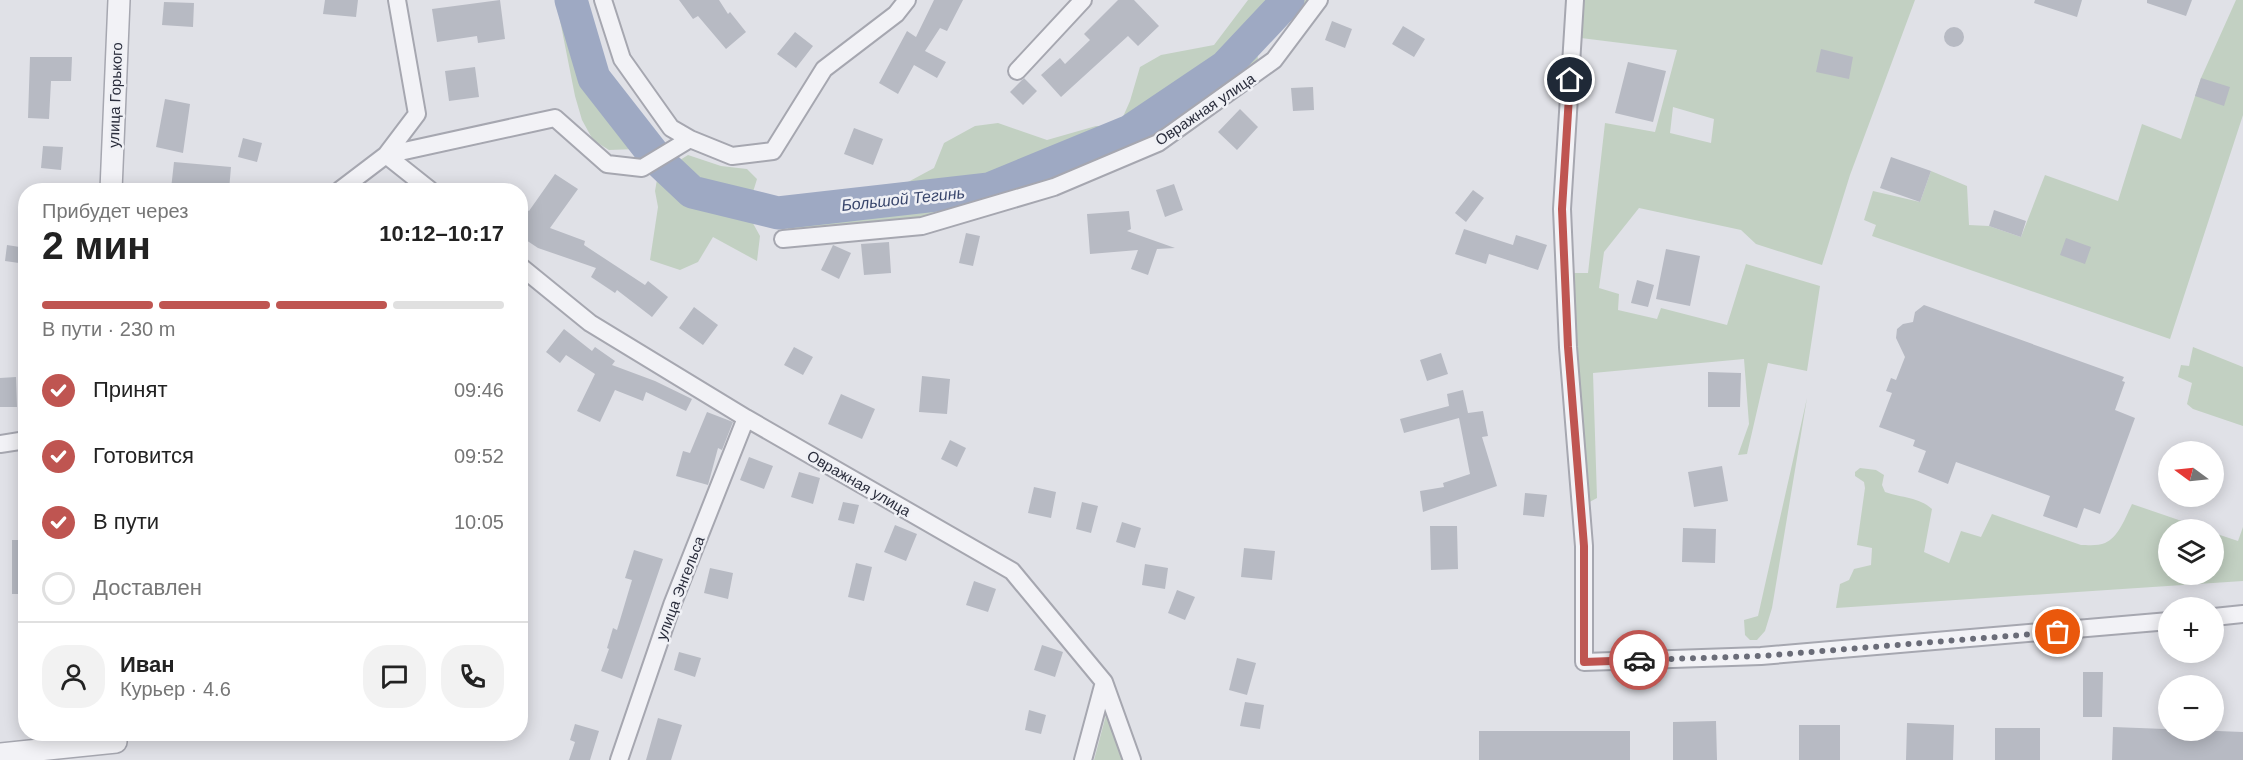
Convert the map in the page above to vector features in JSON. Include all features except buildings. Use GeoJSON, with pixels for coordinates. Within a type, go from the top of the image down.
{"type":"FeatureCollection","features":[{"type":"Feature","properties":{"kind":"street","name":"улица Горького"},"geometry":{"type":"LineString","coordinates":[[111,183],[119,0]]}},
{"type":"Feature","properties":{"kind":"street"},"geometry":{"type":"LineString","coordinates":[[349,183],[386,155],[417,114],[397,0]]}},
{"type":"Feature","properties":{"kind":"street"},"geometry":{"type":"LineString","coordinates":[[603,0],[622,59],[671,128],[689,139],[732,156],[773,151],[824,69],[896,14],[907,0]]}},
{"type":"Feature","properties":{"kind":"street"},"geometry":{"type":"LineString","coordinates":[[1017,71],[1083,0]]}},
{"type":"Feature","properties":{"kind":"street","name":"Овражная улица"},"geometry":{"type":"LineString","coordinates":[[783,239],[922,226],[1054,187],[1158,143],[1275,60],[1319,0]]}},
{"type":"Feature","properties":{"kind":"street"},"geometry":{"type":"LineString","coordinates":[[1575,0],[1562,209],[1568,347],[1584,546],[1584,662],[1761,656],[2158,622]]}},
{"type":"Feature","properties":{"kind":"street"},"geometry":{"type":"LineString","coordinates":[[386,155],[555,118],[607,164],[642,168],[689,139]]}},
{"type":"Feature","properties":{"kind":"street"},"geometry":{"type":"LineString","coordinates":[[386,155],[421,183]]}},
{"type":"Feature","properties":{"kind":"street","name":"Овражная улица"},"geometry":{"type":"LineString","coordinates":[[528,273],[590,323],[746,418],[1012,571],[1104,682],[1132,760]]}},
{"type":"Feature","properties":{"kind":"street","name":"улица Энгельса"},"geometry":{"type":"LineString","coordinates":[[619,760],[672,605],[746,418]]}},
{"type":"Feature","properties":{"kind":"street"},"geometry":{"type":"LineString","coordinates":[[0,444],[18,441]]}},
{"type":"Feature","properties":{"kind":"street"},"geometry":{"type":"LineString","coordinates":[[2224,616],[2243,614]]}},
{"type":"Feature","properties":{"kind":"street"},"geometry":{"type":"LineString","coordinates":[[1083,760],[1104,682]]}},
{"type":"Feature","properties":{"kind":"street"},"geometry":{"type":"LineString","coordinates":[[0,753],[116,745]]}},
{"type":"Feature","properties":{"kind":"green space"},"geometry":{"type":"Polygon","coordinates":[[[556,0],[583,0],[610,81],[633,111],[637,149],[609,150],[593,140],[582,120],[556,0]]]}},
{"type":"Feature","properties":{"kind":"green space"},"geometry":{"type":"Polygon","coordinates":[[[1248,0],[1313,0],[1257,44],[1258,63],[1226,81],[1160,135],[1143,134],[1122,119],[1140,67],[1161,55],[1214,45],[1248,0]]]}},
{"type":"Feature","properties":{"kind":"green space"},"geometry":{"type":"Polygon","coordinates":[[[1575,0],[1915,0],[1850,175],[1822,265],[1756,244],[1741,230],[1639,208],[1604,252],[1599,288],[1619,294],[1618,310],[1657,319],[1661,308],[1727,325],[1746,264],[1820,286],[1807,371],[1768,363],[1747,454],[1738,455],[1749,424],[1744,359],[1593,373],[1597,498],[1584,505],[1570,273],[1588,273],[1605,123],[1655,132],[1677,50],[1573,37],[1575,0]],[[1673,107],[1670,133],[1711,143],[1714,119],[1673,107]]]}},
{"type":"Feature","properties":{"kind":"green space"},"geometry":{"type":"Polygon","coordinates":[[[2236,0],[2243,0],[2243,115],[2170,339],[1872,236],[1876,225],[1864,220],[1873,191],[1920,202],[1931,171],[1967,186],[1969,225],[1989,226],[2021,237],[2045,175],[2118,201],[2142,124],[2181,139],[2201,78],[2236,0]]]}},
{"type":"Feature","properties":{"kind":"green space"},"geometry":{"type":"Polygon","coordinates":[[[998,123],[1047,140],[1096,126],[1112,126],[1102,154],[1089,164],[1030,187],[914,222],[818,230],[788,230],[788,216],[814,214],[824,193],[908,182],[934,168],[944,143],[975,126],[998,123]]]}},
{"type":"Feature","properties":{"kind":"green space"},"geometry":{"type":"Polygon","coordinates":[[[688,155],[721,166],[747,169],[757,179],[753,192],[738,196],[760,236],[757,261],[713,237],[698,262],[680,270],[650,260],[658,207],[655,191],[658,174],[688,155]]]}},
{"type":"Feature","properties":{"kind":"green space"},"geometry":{"type":"Polygon","coordinates":[[[2193,347],[2243,367],[2243,426],[2193,409],[2187,404],[2192,383],[2178,377],[2181,365],[2189,366],[2193,347]]]}},
{"type":"Feature","properties":{"kind":"green space"},"geometry":{"type":"Polygon","coordinates":[[[1807,398],[1772,608],[1765,631],[1757,640],[1750,640],[1745,635],[1744,620],[1758,616],[1807,398]]]}},
{"type":"Feature","properties":{"kind":"green space"},"geometry":{"type":"Polygon","coordinates":[[[1860,468],[1876,470],[1884,475],[1882,485],[1885,492],[1916,500],[1932,509],[1924,552],[1949,563],[1961,531],[1981,537],[1992,514],[2081,545],[2097,545],[2110,540],[2122,526],[2132,504],[2176,519],[2158,519],[2158,585],[2183,585],[1836,608],[1840,584],[1849,580],[1854,569],[1871,565],[1872,548],[1857,545],[1865,488],[1864,482],[1855,476],[1855,472],[1860,468]]]}},
{"type":"Feature","properties":{"kind":"green space"},"geometry":{"type":"Polygon","coordinates":[[[2243,527],[2243,581],[2224,582],[2224,536],[2238,541],[2243,527]]]}},
{"type":"Feature","properties":{"kind":"green space"},"geometry":{"type":"Polygon","coordinates":[[[1106,715],[1123,760],[1094,760],[1106,715]]]}},
{"type":"Feature","properties":{"kind":"waterway","name":"Большой Тегинь"},"geometry":{"type":"LineString","coordinates":[[571,0],[594,78],[658,160],[692,192],[778,213],[989,189],[1130,131],[1225,67],[1288,0]]}},
{"type":"Feature","properties":{"kind":"way so far"},"geometry":{"type":"LineString","coordinates":[[1639,660],[1761,656],[2058,632]]}},
{"type":"Feature","properties":{"kind":"route"},"geometry":{"type":"LineString","coordinates":[[1570,80],[1562,209],[1568,347],[1584,546],[1584,662],[1639,660]]}}]}
